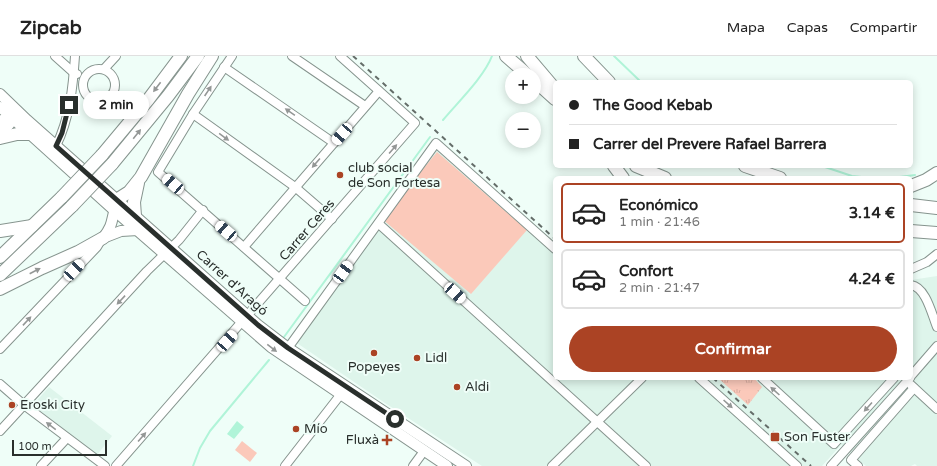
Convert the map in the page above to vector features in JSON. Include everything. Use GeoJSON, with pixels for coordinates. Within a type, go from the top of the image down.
{"type":"FeatureCollection","features":[{"type":"Feature","properties":{"kind":"highway"},"geometry":{"type":"LineString","coordinates":[[0,257],[62,197],[102,155],[148,100],[181,56]]}},
{"type":"Feature","properties":{"kind":"highway"},"geometry":{"type":"LineString","coordinates":[[0,275],[72,206],[112,164],[168,96],[198,56]]}},
{"type":"Feature","properties":{"kind":"highway"},"geometry":{"type":"LineString","coordinates":[[116,205],[141,177],[188,94],[212,56]]}},
{"type":"Feature","properties":{"kind":"highway"},"geometry":{"type":"LineString","coordinates":[[506,56],[520,68]]}},
{"type":"Feature","properties":{"kind":"highway"},"geometry":{"type":"LineString","coordinates":[[527,56],[553,93]]}},
{"type":"Feature","properties":{"kind":"highway"},"geometry":{"type":"LineString","coordinates":[[584,56],[607,80]]}},
{"type":"Feature","properties":{"kind":"highway"},"geometry":{"type":"LineString","coordinates":[[541,85],[553,94]]}},
{"type":"Feature","properties":{"kind":"highway"},"geometry":{"type":"LineString","coordinates":[[0,134],[9,123],[4,119]]}},
{"type":"Feature","properties":{"kind":"highway"},"geometry":{"type":"LineString","coordinates":[[0,138],[17,134],[29,134]]}},
{"type":"Feature","properties":{"kind":"highway"},"geometry":{"type":"LineString","coordinates":[[642,168],[655,172]]}},
{"type":"Feature","properties":{"kind":"highway"},"geometry":{"type":"LineString","coordinates":[[752,168],[774,176]]}},
{"type":"Feature","properties":{"kind":"highway"},"geometry":{"type":"LineString","coordinates":[[913,185],[926,180],[937,173]]}},
{"type":"Feature","properties":{"kind":"highway"},"geometry":{"type":"LineString","coordinates":[[135,216],[134,202],[141,177]]}},
{"type":"Feature","properties":{"kind":"highway"},"geometry":{"type":"LineString","coordinates":[[913,204],[937,208]]}},
{"type":"Feature","properties":{"kind":"highway"},"geometry":{"type":"LineString","coordinates":[[0,231],[32,226]]}},
{"type":"Feature","properties":{"kind":"highway"},"geometry":{"type":"LineString","coordinates":[[913,231],[937,233]]}},
{"type":"Feature","properties":{"kind":"highway"},"geometry":{"type":"LineString","coordinates":[[0,289],[78,252],[103,238]]}},
{"type":"Feature","properties":{"kind":"main road","name":"Carrer d'Aragó"},"geometry":{"type":"LineString","coordinates":[[0,94],[3,106],[24,117],[116,205],[138,230],[168,250]]}},
{"type":"Feature","properties":{"kind":"main road"},"geometry":{"type":"LineString","coordinates":[[3,106],[4,119]]}},
{"type":"Feature","properties":{"kind":"main road"},"geometry":{"type":"LineString","coordinates":[[4,119],[24,117]]}},
{"type":"Feature","properties":{"kind":"main road"},"geometry":{"type":"LineString","coordinates":[[4,119],[29,134],[105,202],[116,205],[110,229],[103,238]]}},
{"type":"Feature","properties":{"kind":"main road","name":"Carrer d'Aragó"},"geometry":{"type":"LineString","coordinates":[[116,205],[135,216],[168,250],[245,320],[275,351],[447,466]]}},
{"type":"Feature","properties":{"kind":"main road"},"geometry":{"type":"LineString","coordinates":[[103,238],[121,231],[138,230]]}},
{"type":"Feature","properties":{"kind":"main road","name":"Carrer d'Aragó"},"geometry":{"type":"LineString","coordinates":[[245,320],[466,466]]}},
{"type":"Feature","properties":{"kind":"main road"},"geometry":{"type":"LineString","coordinates":[[341,394],[350,389]]}},
{"type":"Feature","properties":{"kind":"main road"},"geometry":{"type":"LineString","coordinates":[[424,451],[426,446],[425,439]]}},
{"type":"Feature","properties":{"kind":"street"},"geometry":{"type":"LineString","coordinates":[[55,56],[74,73],[85,75]]}},
{"type":"Feature","properties":{"kind":"street"},"geometry":{"type":"LineString","coordinates":[[56,146],[62,133],[73,91],[75,56]]}},
{"type":"Feature","properties":{"kind":"street"},"geometry":{"type":"LineString","coordinates":[[104,69],[116,56]]}},
{"type":"Feature","properties":{"kind":"street"},"geometry":{"type":"LineString","coordinates":[[232,56],[193,114],[158,172],[305,301]]}},
{"type":"Feature","properties":{"kind":"street"},"geometry":{"type":"LineString","coordinates":[[292,56],[365,106]]}},
{"type":"Feature","properties":{"kind":"street"},"geometry":{"type":"LineString","coordinates":[[244,247],[379,91],[340,56]]}},
{"type":"Feature","properties":{"kind":"street"},"geometry":{"type":"LineString","coordinates":[[224,67],[334,143]]}},
{"type":"Feature","properties":{"kind":"street"},"geometry":{"type":"LineString","coordinates":[[94,69],[104,69],[112,76],[115,85],[112,95],[103,101],[92,100],[87,97],[84,92],[82,86],[83,80],[85,75],[94,69]]}},
{"type":"Feature","properties":{"kind":"street","name":"Carrer Ceres"},"geometry":{"type":"LineString","coordinates":[[116,466],[245,320],[415,123],[379,91]]}},
{"type":"Feature","properties":{"kind":"street"},"geometry":{"type":"LineString","coordinates":[[193,114],[295,187],[332,219]]}},
{"type":"Feature","properties":{"kind":"street"},"geometry":{"type":"LineString","coordinates":[[288,348],[436,143],[553,247]]}},
{"type":"Feature","properties":{"kind":"street"},"geometry":{"type":"LineString","coordinates":[[0,431],[168,250],[203,210]]}},
{"type":"Feature","properties":{"kind":"street"},"geometry":{"type":"LineString","coordinates":[[379,224],[646,466]]}},
{"type":"Feature","properties":{"kind":"street"},"geometry":{"type":"LineString","coordinates":[[0,349],[97,247],[103,238]]}},
{"type":"Feature","properties":{"kind":"street"},"geometry":{"type":"LineString","coordinates":[[913,268],[934,257]]}},
{"type":"Feature","properties":{"kind":"street"},"geometry":{"type":"LineString","coordinates":[[913,286],[921,290],[937,327]]}},
{"type":"Feature","properties":{"kind":"street"},"geometry":{"type":"LineString","coordinates":[[913,372],[937,346]]}},
{"type":"Feature","properties":{"kind":"street"},"geometry":{"type":"LineString","coordinates":[[552,466],[640,380]]}},
{"type":"Feature","properties":{"kind":"street"},"geometry":{"type":"LineString","coordinates":[[701,380],[797,466]]}},
{"type":"Feature","properties":{"kind":"street"},"geometry":{"type":"LineString","coordinates":[[764,380],[834,444],[892,380]]}},
{"type":"Feature","properties":{"kind":"street"},"geometry":{"type":"LineString","coordinates":[[831,466],[906,380]]}},
{"type":"Feature","properties":{"kind":"street"},"geometry":{"type":"LineString","coordinates":[[909,380],[914,388],[937,408]]}},
{"type":"Feature","properties":{"kind":"street"},"geometry":{"type":"LineString","coordinates":[[0,384],[24,405],[105,466]]}},
{"type":"Feature","properties":{"kind":"street"},"geometry":{"type":"LineString","coordinates":[[858,466],[851,460],[914,388]]}},
{"type":"Feature","properties":{"kind":"street"},"geometry":{"type":"LineString","coordinates":[[285,466],[341,394]]}},
{"type":"Feature","properties":{"kind":"street"},"geometry":{"type":"LineString","coordinates":[[41,466],[67,438]]}},
{"type":"Feature","properties":{"kind":"street"},"geometry":{"type":"LineString","coordinates":[[413,466],[424,451]]}},
{"type":"Feature","properties":{"kind":"shaded area","name":"Son Fuster"},"geometry":{"type":"Polygon","coordinates":[[[435,137],[553,243],[553,380],[913,380],[913,280],[937,276],[937,466],[917,466],[915,464],[911,466],[866,466],[841,445],[822,466],[482,466],[385,403],[291,339],[435,137]]]}},
{"type":"Feature","properties":{"kind":"shaded area"},"geometry":{"type":"Polygon","coordinates":[[[49,387],[112,436],[97,455],[33,405],[49,387]]]}},
{"type":"Feature","properties":{"kind":"shaded area"},"geometry":{"type":"Polygon","coordinates":[[[237,421],[244,427],[234,439],[227,434],[237,421]]]}},
{"type":"Feature","properties":{"kind":"green space"},"geometry":{"type":"Polygon","coordinates":[[[437,152],[527,230],[471,294],[382,219],[437,152]]]}},
{"type":"Feature","properties":{"kind":"green space"},"geometry":{"type":"Polygon","coordinates":[[[720,380],[756,380],[762,387],[748,405],[720,380]]]}},
{"type":"Feature","properties":{"kind":"green space"},"geometry":{"type":"Polygon","coordinates":[[[242,441],[257,453],[250,462],[235,450],[242,441]]]}},
{"type":"Feature","properties":{"kind":"waterway"},"geometry":{"type":"LineString","coordinates":[[443,120],[477,81],[492,56]]}},
{"type":"Feature","properties":{"kind":"waterway"},"geometry":{"type":"LineString","coordinates":[[614,56],[639,80]]}},
{"type":"Feature","properties":{"kind":"waterway"},"geometry":{"type":"LineString","coordinates":[[284,337],[430,137]]}},
{"type":"Feature","properties":{"kind":"waterway"},"geometry":{"type":"LineString","coordinates":[[828,168],[852,176]]}},
{"type":"Feature","properties":{"kind":"waterway"},"geometry":{"type":"LineString","coordinates":[[907,176],[915,175]]}},
{"type":"Feature","properties":{"kind":"waterway"},"geometry":{"type":"LineString","coordinates":[[193,466],[200,448],[210,431],[269,360]]}},
{"type":"Feature","properties":{"kind":"railway"},"geometry":{"type":"LineString","coordinates":[[353,56],[553,237]]}},
{"type":"Feature","properties":{"kind":"railway"},"geometry":{"type":"LineString","coordinates":[[715,380],[811,466]]}},
{"type":"Feature","properties":{"kind":"place","name":"club social de Son Fortesa"},"geometry":{"type":"Point","coordinates":[340,175]}},
{"type":"Feature","properties":{"kind":"place","name":"Popeyes"},"geometry":{"type":"Point","coordinates":[374,353]}},
{"type":"Feature","properties":{"kind":"place","name":"Lidl"},"geometry":{"type":"Point","coordinates":[417,358]}},
{"type":"Feature","properties":{"kind":"place","name":"Aldi"},"geometry":{"type":"Point","coordinates":[457,387]}},
{"type":"Feature","properties":{"kind":"place","name":"Eroski City"},"geometry":{"type":"Point","coordinates":[12,405]}},
{"type":"Feature","properties":{"kind":"place","name":"Mío"},"geometry":{"type":"Point","coordinates":[296,429]}},
{"type":"Feature","properties":{"kind":"place","name":"Son Fuster"},"geometry":{"type":"Point","coordinates":[775,437]}},
{"type":"Feature","properties":{"kind":"place","name":"Fluxà"},"geometry":{"type":"Point","coordinates":[387,440]}},
{"type":"Feature","properties":{"kind":"route"},"geometry":{"type":"LineString","coordinates":[[69,105],[62,133],[56,146],[172,247],[258,325],[288,348],[395,419]]}}]}
